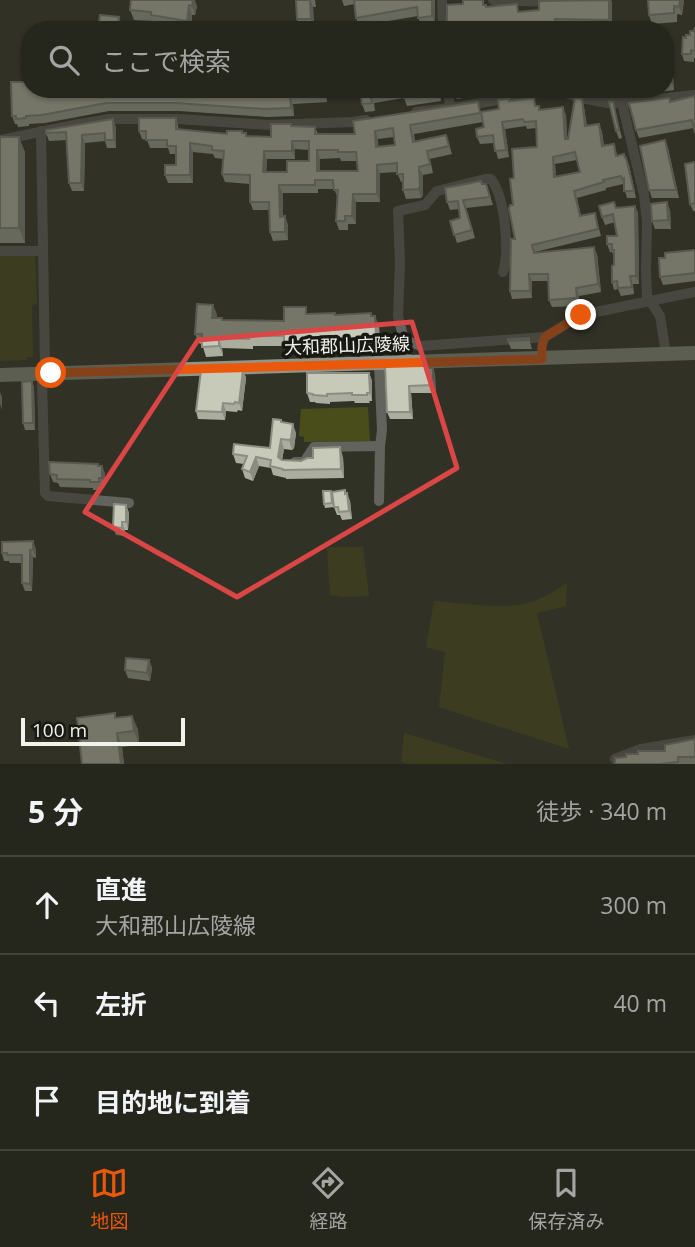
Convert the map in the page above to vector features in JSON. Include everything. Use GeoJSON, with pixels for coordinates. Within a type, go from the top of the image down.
{"type":"FeatureCollection","features":[{"type":"Feature","properties":{"kind":"main road","name":"大和郡山広陵線"},"geometry":{"type":"LineString","coordinates":[[0,375],[695,354]]}},
{"type":"Feature","properties":{"kind":"street"},"geometry":{"type":"LineString","coordinates":[[442,0],[443,21]]}},
{"type":"Feature","properties":{"kind":"street"},"geometry":{"type":"LineString","coordinates":[[492,0],[565,2]]}},
{"type":"Feature","properties":{"kind":"street"},"geometry":{"type":"LineString","coordinates":[[674,97],[695,95]]}},
{"type":"Feature","properties":{"kind":"street"},"geometry":{"type":"LineString","coordinates":[[449,98],[450,107]]}},
{"type":"Feature","properties":{"kind":"street"},"geometry":{"type":"LineString","coordinates":[[400,114],[513,98]]}},
{"type":"Feature","properties":{"kind":"street"},"geometry":{"type":"LineString","coordinates":[[579,98],[622,103],[668,98]]}},
{"type":"Feature","properties":{"kind":"street"},"geometry":{"type":"LineString","coordinates":[[622,103],[644,195],[647,222],[647,296],[660,316],[666,354]]}},
{"type":"Feature","properties":{"kind":"street"},"geometry":{"type":"LineString","coordinates":[[0,140],[109,119],[178,118],[269,125],[352,122],[375,118]]}},
{"type":"Feature","properties":{"kind":"street"},"geometry":{"type":"LineString","coordinates":[[41,131],[45,493],[48,496],[129,503]]}},
{"type":"Feature","properties":{"kind":"street"},"geometry":{"type":"LineString","coordinates":[[407,363],[398,316],[398,211],[425,205],[437,191],[491,179],[496,186],[505,223],[506,262],[503,272]]}},
{"type":"Feature","properties":{"kind":"street"},"geometry":{"type":"LineString","coordinates":[[0,251],[42,251]]}},
{"type":"Feature","properties":{"kind":"street"},"geometry":{"type":"LineString","coordinates":[[404,340],[421,346],[545,337],[581,315],[695,292]]}},
{"type":"Feature","properties":{"kind":"street"},"geometry":{"type":"LineString","coordinates":[[542,359],[545,337]]}},
{"type":"Feature","properties":{"kind":"street"},"geometry":{"type":"LineString","coordinates":[[379,364],[382,430],[379,501]]}},
{"type":"Feature","properties":{"kind":"street"},"geometry":{"type":"LineString","coordinates":[[289,462],[304,461],[314,447],[380,446]]}},
{"type":"Feature","properties":{"kind":"street"},"geometry":{"type":"LineString","coordinates":[[615,759],[641,748],[695,740]]}},
{"type":"Feature","properties":{"kind":"highlighted area"},"geometry":{"type":"Polygon","coordinates":[[[412,322],[457,468],[237,597],[85,512],[198,340],[412,322]]]}},
{"type":"Feature","properties":{"kind":"green space"},"geometry":{"type":"Polygon","coordinates":[[[35,254],[37,304],[32,305],[33,357],[27,357],[27,360],[0,361],[0,255],[35,254]]]}},
{"type":"Feature","properties":{"kind":"green space"},"geometry":{"type":"Polygon","coordinates":[[[368,407],[370,441],[304,442],[304,437],[299,436],[301,409],[368,407]]]}},
{"type":"Feature","properties":{"kind":"green space"},"geometry":{"type":"Polygon","coordinates":[[[327,547],[363,547],[369,596],[330,595],[327,547]]]}},
{"type":"Feature","properties":{"kind":"green space"},"geometry":{"type":"Polygon","coordinates":[[[567,583],[566,606],[537,613],[569,749],[439,707],[445,652],[426,647],[434,601],[518,605],[538,599],[567,583]]]}},
{"type":"Feature","properties":{"kind":"green space"},"geometry":{"type":"Polygon","coordinates":[[[404,733],[507,764],[401,762],[404,733]]]}},
{"type":"Feature","properties":{"kind":"building"},"geometry":{"type":"Polygon","coordinates":[[[131,0],[193,0],[192,6],[189,5],[187,21],[130,10],[131,0]]]}},
{"type":"Feature","properties":{"kind":"building"},"geometry":{"type":"Polygon","coordinates":[[[296,0],[310,0],[311,19],[297,19],[296,0]]]}},
{"type":"Feature","properties":{"kind":"building"},"geometry":{"type":"Polygon","coordinates":[[[354,0],[432,0],[432,16],[418,18],[417,7],[356,18],[354,0]]]}},
{"type":"Feature","properties":{"kind":"building"},"geometry":{"type":"Polygon","coordinates":[[[463,0],[483,0],[486,7],[517,4],[518,12],[539,10],[539,1],[609,0],[609,20],[447,21],[447,5],[463,4],[463,0]]]}},
{"type":"Feature","properties":{"kind":"building"},"geometry":{"type":"Polygon","coordinates":[[[648,0],[680,0],[679,7],[674,6],[674,13],[649,15],[648,0]]]}},
{"type":"Feature","properties":{"kind":"building"},"geometry":{"type":"Polygon","coordinates":[[[100,15],[119,17],[118,21],[99,21],[100,15]]]}},
{"type":"Feature","properties":{"kind":"building"},"geometry":{"type":"Polygon","coordinates":[[[695,27],[695,51],[682,54],[683,37],[690,35],[690,31],[694,31],[695,27]]]}},
{"type":"Feature","properties":{"kind":"building"},"geometry":{"type":"Polygon","coordinates":[[[11,82],[21,82],[21,98],[290,98],[291,108],[106,103],[26,118],[16,119],[16,116],[12,116],[11,82]]]}},
{"type":"Feature","properties":{"kind":"building"},"geometry":{"type":"Polygon","coordinates":[[[695,96],[695,133],[692,120],[636,130],[629,103],[669,98],[670,102],[695,96]]]}},
{"type":"Feature","properties":{"kind":"building"},"geometry":{"type":"Polygon","coordinates":[[[361,98],[371,98],[372,103],[362,104],[361,98]]]}},
{"type":"Feature","properties":{"kind":"building"},"geometry":{"type":"Polygon","coordinates":[[[534,98],[535,106],[539,106],[539,110],[563,107],[565,139],[568,139],[575,98],[582,99],[585,126],[599,124],[602,146],[614,144],[616,156],[624,154],[626,158],[634,191],[624,191],[624,178],[621,176],[574,191],[580,216],[595,213],[598,229],[532,245],[534,253],[594,247],[598,284],[576,288],[577,298],[549,300],[548,274],[529,274],[530,291],[510,291],[511,239],[515,239],[509,209],[510,205],[513,205],[510,179],[514,178],[512,149],[537,147],[536,121],[524,122],[523,119],[502,122],[506,150],[495,151],[493,135],[477,137],[476,129],[484,127],[481,112],[499,109],[498,100],[534,98]],[[575,152],[553,157],[554,177],[580,172],[575,152]]]}},
{"type":"Feature","properties":{"kind":"building"},"geometry":{"type":"Polygon","coordinates":[[[478,102],[480,113],[410,125],[413,142],[446,135],[449,146],[427,151],[430,164],[419,167],[418,189],[403,190],[403,174],[397,174],[397,163],[377,165],[377,194],[353,194],[352,216],[345,216],[345,221],[336,221],[338,190],[334,190],[333,180],[315,180],[315,185],[279,185],[280,217],[285,216],[285,232],[270,232],[269,202],[250,202],[250,175],[222,174],[224,151],[212,150],[212,146],[190,143],[190,175],[165,175],[165,165],[176,165],[176,146],[167,146],[167,140],[146,140],[146,131],[139,131],[139,118],[176,118],[176,129],[227,134],[227,131],[242,131],[246,136],[271,137],[271,124],[315,127],[315,134],[355,134],[353,121],[478,102]],[[393,128],[375,131],[376,147],[395,145],[393,128]],[[292,141],[292,151],[264,151],[263,172],[287,172],[287,161],[309,161],[309,141],[292,141]],[[317,150],[317,171],[358,171],[356,152],[317,150]]]}},
{"type":"Feature","properties":{"kind":"building"},"geometry":{"type":"Polygon","coordinates":[[[609,102],[613,102],[619,130],[616,131],[609,102]]]}},
{"type":"Feature","properties":{"kind":"building"},"geometry":{"type":"Polygon","coordinates":[[[113,119],[114,140],[105,140],[105,133],[82,135],[81,183],[69,183],[66,132],[46,133],[46,130],[113,119]]]}},
{"type":"Feature","properties":{"kind":"building"},"geometry":{"type":"Polygon","coordinates":[[[0,137],[19,137],[19,228],[0,228],[0,137]]]}},
{"type":"Feature","properties":{"kind":"building"},"geometry":{"type":"Polygon","coordinates":[[[665,140],[676,190],[649,190],[640,146],[665,140]]]}},
{"type":"Feature","properties":{"kind":"building"},"geometry":{"type":"Polygon","coordinates":[[[695,162],[695,203],[690,204],[685,164],[695,162]]]}},
{"type":"Feature","properties":{"kind":"building"},"geometry":{"type":"Polygon","coordinates":[[[481,181],[486,184],[490,197],[463,200],[472,230],[454,235],[450,221],[460,218],[458,201],[447,202],[445,188],[481,181]]]}},
{"type":"Feature","properties":{"kind":"building"},"geometry":{"type":"Polygon","coordinates":[[[614,202],[616,208],[635,206],[636,276],[630,276],[632,287],[618,288],[617,281],[612,282],[614,250],[612,244],[607,244],[607,236],[617,236],[613,214],[602,217],[599,206],[614,202]]]}},
{"type":"Feature","properties":{"kind":"building"},"geometry":{"type":"Polygon","coordinates":[[[667,202],[668,220],[652,221],[651,204],[667,202]]]}},
{"type":"Feature","properties":{"kind":"building"},"geometry":{"type":"Polygon","coordinates":[[[695,250],[695,273],[660,277],[659,258],[665,258],[665,253],[695,250]]]}},
{"type":"Feature","properties":{"kind":"building"},"geometry":{"type":"Polygon","coordinates":[[[197,304],[213,305],[212,318],[222,320],[284,321],[284,307],[306,307],[306,314],[371,313],[371,316],[375,316],[376,338],[284,342],[284,336],[249,336],[249,339],[219,338],[219,346],[202,347],[202,334],[195,334],[197,304]]]}},
{"type":"Feature","properties":{"kind":"building"},"geometry":{"type":"Polygon","coordinates":[[[508,339],[529,340],[508,341],[508,339]]]}},
{"type":"Feature","properties":{"kind":"building"},"geometry":{"type":"Polygon","coordinates":[[[409,364],[433,368],[433,385],[409,386],[410,412],[387,412],[385,366],[409,364]]]}},
{"type":"Feature","properties":{"kind":"building"},"geometry":{"type":"Polygon","coordinates":[[[243,370],[239,403],[223,403],[222,412],[196,411],[201,371],[243,370]]]}},
{"type":"Feature","properties":{"kind":"building"},"geometry":{"type":"Polygon","coordinates":[[[307,373],[369,373],[370,393],[313,395],[307,393],[307,373]]]}},
{"type":"Feature","properties":{"kind":"building"},"geometry":{"type":"Polygon","coordinates":[[[32,381],[33,423],[23,423],[22,382],[32,381]]]}},
{"type":"Feature","properties":{"kind":"building"},"geometry":{"type":"Polygon","coordinates":[[[273,419],[293,424],[291,439],[281,439],[278,457],[282,460],[301,461],[313,458],[313,448],[340,447],[341,469],[283,470],[270,466],[271,460],[256,457],[250,472],[242,469],[247,456],[233,454],[234,444],[270,448],[273,419]]]}},
{"type":"Feature","properties":{"kind":"building"},"geometry":{"type":"Polygon","coordinates":[[[49,462],[98,464],[102,466],[102,478],[99,478],[99,482],[57,479],[57,475],[50,474],[49,462]]]}},
{"type":"Feature","properties":{"kind":"building"},"geometry":{"type":"Polygon","coordinates":[[[345,490],[349,511],[339,512],[338,507],[334,507],[332,492],[345,490]]]}},
{"type":"Feature","properties":{"kind":"building"},"geometry":{"type":"Polygon","coordinates":[[[323,491],[331,491],[332,503],[324,504],[323,491]]]}},
{"type":"Feature","properties":{"kind":"building"},"geometry":{"type":"Polygon","coordinates":[[[114,504],[126,505],[126,522],[122,522],[122,528],[113,527],[114,504]]]}},
{"type":"Feature","properties":{"kind":"building"},"geometry":{"type":"Polygon","coordinates":[[[33,541],[33,550],[30,550],[30,584],[22,583],[22,555],[2,553],[2,542],[33,541]]]}},
{"type":"Feature","properties":{"kind":"building"},"geometry":{"type":"Polygon","coordinates":[[[126,658],[149,660],[147,673],[125,670],[126,658]]]}},
{"type":"Feature","properties":{"kind":"building"},"geometry":{"type":"Polygon","coordinates":[[[115,713],[115,718],[132,716],[134,731],[117,733],[121,764],[82,764],[77,718],[115,713]]]}},
{"type":"Feature","properties":{"kind":"building"},"geometry":{"type":"Polygon","coordinates":[[[695,739],[695,757],[678,757],[678,762],[660,764],[615,764],[615,758],[626,757],[626,754],[665,751],[665,745],[695,739]]]}},
{"type":"Feature","properties":{"kind":"route"},"geometry":{"type":"LineString","coordinates":[[51,373],[542,359],[545,337],[581,315]]}}]}
